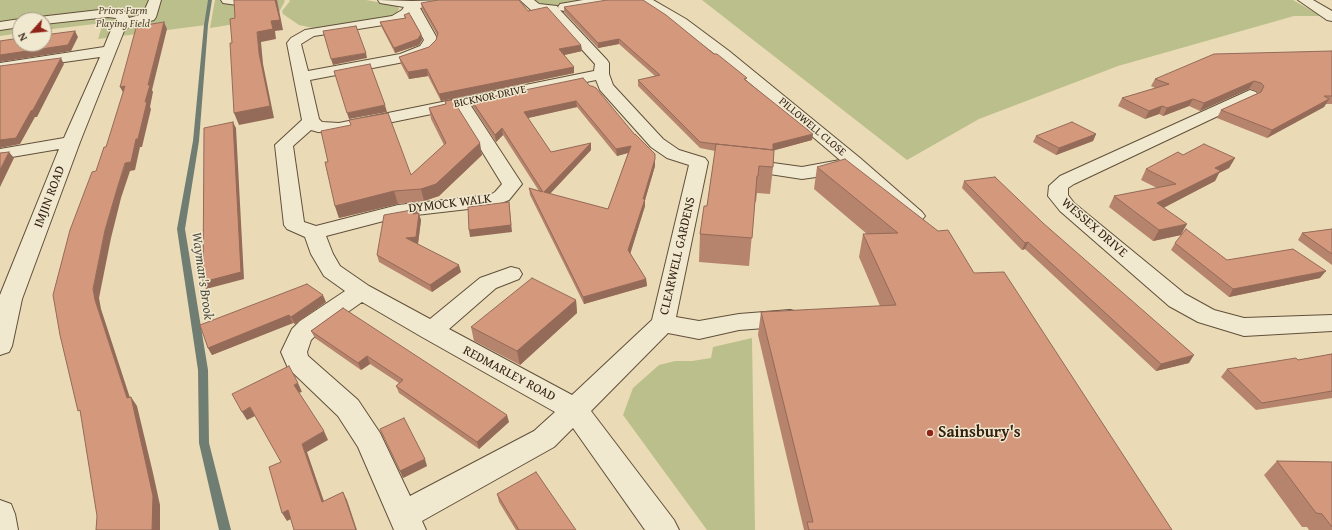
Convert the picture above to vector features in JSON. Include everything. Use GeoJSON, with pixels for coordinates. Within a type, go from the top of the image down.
{"type":"FeatureCollection","features":[{"type":"Feature","properties":{"kind":"street"},"geometry":{"type":"LineString","coordinates":[[52,19],[108,13],[121,16],[125,23],[150,16],[155,0]]}},
{"type":"Feature","properties":{"kind":"street"},"geometry":{"type":"LineString","coordinates":[[227,0],[237,2],[254,0]]}},
{"type":"Feature","properties":{"kind":"street"},"geometry":{"type":"LineString","coordinates":[[384,0],[412,5],[444,0]]}},
{"type":"Feature","properties":{"kind":"street"},"geometry":{"type":"LineString","coordinates":[[526,0],[535,7],[552,9],[606,0]]}},
{"type":"Feature","properties":{"kind":"street","name":"PILLOWELL CLOSE"},"geometry":{"type":"LineString","coordinates":[[644,0],[681,22],[724,54],[854,162]]}},
{"type":"Feature","properties":{"kind":"street"},"geometry":{"type":"LineString","coordinates":[[1304,0],[1332,17]]}},
{"type":"Feature","properties":{"kind":"street"},"geometry":{"type":"LineString","coordinates":[[318,244],[294,225],[284,145],[311,122],[294,43],[298,38],[315,32],[396,19],[407,13],[412,5]]}},
{"type":"Feature","properties":{"kind":"street"},"geometry":{"type":"LineString","coordinates":[[302,77],[404,58],[425,49],[429,46],[431,40],[412,5]]}},
{"type":"Feature","properties":{"kind":"street"},"geometry":{"type":"LineString","coordinates":[[552,9],[602,63],[601,74],[606,87],[657,143],[673,154],[714,163]]}},
{"type":"Feature","properties":{"kind":"street","name":"IMJIN ROAD"},"geometry":{"type":"LineString","coordinates":[[0,346],[10,299],[108,51],[118,30],[125,23]]}},
{"type":"Feature","properties":{"kind":"street"},"geometry":{"type":"LineString","coordinates":[[0,26],[12,24]]}},
{"type":"Feature","properties":{"kind":"street"},"geometry":{"type":"LineString","coordinates":[[0,67],[108,51]]}},
{"type":"Feature","properties":{"kind":"street","name":"BICKNOR DRIVE"},"geometry":{"type":"LineString","coordinates":[[311,122],[318,127],[339,128],[601,74]]}},
{"type":"Feature","properties":{"kind":"street","name":"WESSEX DRIVE"},"geometry":{"type":"LineString","coordinates":[[1250,95],[1067,180],[1058,186],[1058,196],[1067,207],[1178,300],[1206,316],[1244,327],[1332,323]]}},
{"type":"Feature","properties":{"kind":"street","name":"DYMOCK WALK"},"geometry":{"type":"LineString","coordinates":[[318,244],[398,211],[494,200],[502,196],[512,184],[461,103]]}},
{"type":"Feature","properties":{"kind":"street"},"geometry":{"type":"LineString","coordinates":[[0,154],[71,142]]}},
{"type":"Feature","properties":{"kind":"street"},"geometry":{"type":"LineString","coordinates":[[854,162],[924,224]]}},
{"type":"Feature","properties":{"kind":"street","name":"PILLOWELL CLOSE"},"geometry":{"type":"LineString","coordinates":[[714,163],[802,173],[822,170],[854,162]]}},
{"type":"Feature","properties":{"kind":"street","name":"CLEARWELL GARDENS"},"geometry":{"type":"LineString","coordinates":[[407,523],[544,439],[663,323],[714,163]]}},
{"type":"Feature","properties":{"kind":"street","name":"REDMARLEY ROAD"},"geometry":{"type":"LineString","coordinates":[[318,244],[332,271],[361,291],[431,332],[575,410],[663,530]]}},
{"type":"Feature","properties":{"kind":"street"},"geometry":{"type":"LineString","coordinates":[[431,332],[488,283],[511,274]]}},
{"type":"Feature","properties":{"kind":"street"},"geometry":{"type":"LineString","coordinates":[[361,291],[309,327],[299,338],[294,352],[300,365],[348,408],[370,442],[407,523]]}},
{"type":"Feature","properties":{"kind":"street"},"geometry":{"type":"LineString","coordinates":[[663,323],[699,330],[739,322],[812,317]]}},
{"type":"Feature","properties":{"kind":"street"},"geometry":{"type":"LineString","coordinates":[[0,515],[2,530]]}},
{"type":"Feature","properties":{"kind":"green space","name":"Priors Farm Playing Field"},"geometry":{"type":"Polygon","coordinates":[[[0,0],[210,0],[206,25],[98,39],[103,23],[52,29],[52,12],[12,12],[12,34],[0,36],[0,0]]]}},
{"type":"Feature","properties":{"kind":"green space"},"geometry":{"type":"Polygon","coordinates":[[[215,0],[285,1],[278,14],[280,17],[210,28],[215,0]]]}},
{"type":"Feature","properties":{"kind":"green space"},"geometry":{"type":"Polygon","coordinates":[[[289,0],[366,0],[394,5],[399,8],[397,13],[389,16],[318,29],[299,25],[283,14],[282,11],[290,1],[289,0]]]}},
{"type":"Feature","properties":{"kind":"green space"},"geometry":{"type":"Polygon","coordinates":[[[535,0],[591,0],[556,6],[542,6],[535,0]]]}},
{"type":"Feature","properties":{"kind":"green space"},"geometry":{"type":"Polygon","coordinates":[[[702,0],[1293,0],[1321,16],[1294,16],[1118,66],[979,119],[907,160],[702,0]]]}},
{"type":"Feature","properties":{"kind":"green space"},"geometry":{"type":"Polygon","coordinates":[[[752,338],[755,530],[707,530],[623,415],[633,388],[659,365],[675,361],[692,361],[711,358],[713,347],[752,338]]]}},
{"type":"Feature","properties":{"kind":"building"},"geometry":{"type":"Polygon","coordinates":[[[234,0],[275,0],[280,20],[271,21],[273,29],[257,32],[259,53],[270,106],[234,113],[230,19],[235,18],[234,0]]]}},
{"type":"Feature","properties":{"kind":"building"},"geometry":{"type":"Polygon","coordinates":[[[438,0],[519,0],[528,11],[547,7],[581,45],[559,49],[574,67],[439,94],[427,69],[408,72],[399,57],[429,47],[436,40],[438,33],[421,3],[438,0]]]}},
{"type":"Feature","properties":{"kind":"building"},"geometry":{"type":"Polygon","coordinates":[[[607,0],[643,0],[666,15],[714,54],[717,54],[747,78],[744,79],[813,134],[773,144],[773,150],[700,142],[638,80],[660,75],[619,39],[598,43],[564,7],[607,0]]]}},
{"type":"Feature","properties":{"kind":"building"},"geometry":{"type":"Polygon","coordinates":[[[409,13],[421,34],[418,39],[394,48],[380,22],[406,18],[404,15],[409,13]]]}},
{"type":"Feature","properties":{"kind":"building"},"geometry":{"type":"Polygon","coordinates":[[[164,22],[148,85],[150,85],[145,102],[147,102],[138,139],[136,139],[131,162],[125,163],[117,189],[105,230],[93,289],[95,300],[127,398],[131,397],[153,496],[152,530],[96,530],[97,516],[80,410],[78,411],[60,335],[53,295],[70,230],[92,172],[96,171],[104,147],[106,147],[125,86],[120,87],[136,28],[164,22]]]}},
{"type":"Feature","properties":{"kind":"building"},"geometry":{"type":"Polygon","coordinates":[[[356,26],[366,53],[331,59],[323,31],[356,26]]]}},
{"type":"Feature","properties":{"kind":"building"},"geometry":{"type":"Polygon","coordinates":[[[75,31],[68,45],[52,47],[52,34],[75,31]]]}},
{"type":"Feature","properties":{"kind":"building"},"geometry":{"type":"Polygon","coordinates":[[[12,39],[12,52],[20,52],[0,55],[0,41],[12,39]]]}},
{"type":"Feature","properties":{"kind":"building"},"geometry":{"type":"Polygon","coordinates":[[[1332,51],[1332,96],[1324,96],[1329,99],[1272,130],[1221,110],[1261,92],[1264,86],[1261,83],[1254,81],[1204,103],[1193,99],[1167,108],[1162,106],[1149,111],[1122,98],[1169,84],[1155,79],[1214,54],[1332,51]]]}},
{"type":"Feature","properties":{"kind":"building"},"geometry":{"type":"Polygon","coordinates":[[[61,58],[16,138],[0,140],[0,66],[61,58]]]}},
{"type":"Feature","properties":{"kind":"building"},"geometry":{"type":"Polygon","coordinates":[[[370,64],[385,105],[347,113],[334,71],[370,64]]]}},
{"type":"Feature","properties":{"kind":"building"},"geometry":{"type":"Polygon","coordinates":[[[583,78],[590,86],[596,88],[635,135],[655,154],[655,159],[643,199],[645,199],[628,250],[646,279],[583,297],[529,188],[543,192],[502,128],[495,135],[472,101],[583,78]],[[576,101],[524,112],[551,152],[591,143],[544,192],[608,209],[631,146],[616,149],[576,101]]]}},
{"type":"Feature","properties":{"kind":"building"},"geometry":{"type":"Polygon","coordinates":[[[453,100],[480,143],[436,184],[421,189],[394,191],[335,206],[325,162],[328,162],[321,131],[351,125],[349,120],[388,113],[411,175],[446,143],[429,108],[446,104],[445,101],[453,100]]]}},
{"type":"Feature","properties":{"kind":"building"},"geometry":{"type":"Polygon","coordinates":[[[233,122],[241,272],[203,282],[204,128],[233,122]]]}},
{"type":"Feature","properties":{"kind":"building"},"geometry":{"type":"Polygon","coordinates":[[[1072,122],[1096,134],[1059,148],[1036,136],[1072,122]]]}},
{"type":"Feature","properties":{"kind":"building"},"geometry":{"type":"Polygon","coordinates":[[[716,144],[774,150],[773,167],[759,166],[752,238],[700,234],[704,206],[707,206],[716,144]]]}},
{"type":"Feature","properties":{"kind":"building"},"geometry":{"type":"Polygon","coordinates":[[[1204,144],[1235,158],[1215,168],[1221,171],[1157,203],[1187,224],[1159,230],[1114,196],[1176,184],[1146,169],[1178,152],[1183,155],[1204,144]]]}},
{"type":"Feature","properties":{"kind":"building"},"geometry":{"type":"Polygon","coordinates":[[[9,152],[0,170],[0,153],[9,152]]]}},
{"type":"Feature","properties":{"kind":"building","name":"Sainsbury's"},"geometry":{"type":"Polygon","coordinates":[[[845,159],[938,231],[948,230],[974,273],[1004,272],[1172,530],[809,530],[807,522],[813,522],[761,312],[896,305],[863,234],[898,233],[817,167],[845,159]]]}},
{"type":"Feature","properties":{"kind":"building"},"geometry":{"type":"Polygon","coordinates":[[[995,177],[1043,223],[1194,355],[1161,364],[1028,242],[1025,243],[964,181],[995,177]]]}},
{"type":"Feature","properties":{"kind":"building"},"geometry":{"type":"Polygon","coordinates":[[[509,202],[511,225],[469,230],[468,207],[509,202]]]}},
{"type":"Feature","properties":{"kind":"building"},"geometry":{"type":"Polygon","coordinates":[[[417,209],[413,214],[419,213],[416,237],[406,238],[459,265],[430,285],[377,255],[384,215],[417,209]]]}},
{"type":"Feature","properties":{"kind":"building"},"geometry":{"type":"Polygon","coordinates":[[[1186,229],[1227,260],[1293,249],[1326,271],[1233,289],[1175,243],[1186,229]]]}},
{"type":"Feature","properties":{"kind":"building"},"geometry":{"type":"Polygon","coordinates":[[[1332,229],[1332,254],[1302,233],[1332,229]]]}},
{"type":"Feature","properties":{"kind":"building"},"geometry":{"type":"Polygon","coordinates":[[[532,278],[576,300],[517,351],[471,327],[532,278]]]}},
{"type":"Feature","properties":{"kind":"building"},"geometry":{"type":"Polygon","coordinates":[[[307,284],[323,295],[291,317],[289,315],[208,348],[200,325],[307,284]]]}},
{"type":"Feature","properties":{"kind":"building"},"geometry":{"type":"Polygon","coordinates":[[[343,308],[507,415],[477,442],[396,386],[403,380],[367,356],[358,363],[311,331],[343,308]]]}},
{"type":"Feature","properties":{"kind":"building"},"geometry":{"type":"Polygon","coordinates":[[[1332,354],[1332,391],[1262,403],[1227,369],[1296,358],[1298,360],[1332,354]]]}},
{"type":"Feature","properties":{"kind":"building"},"geometry":{"type":"Polygon","coordinates":[[[289,366],[298,383],[294,385],[324,431],[302,444],[322,502],[343,492],[356,530],[294,530],[288,510],[282,513],[269,467],[281,462],[250,407],[242,412],[232,394],[289,366]]]}},
{"type":"Feature","properties":{"kind":"building"},"geometry":{"type":"Polygon","coordinates":[[[404,418],[425,459],[400,471],[380,429],[404,418]]]}},
{"type":"Feature","properties":{"kind":"building"},"geometry":{"type":"Polygon","coordinates":[[[1277,461],[1332,462],[1332,527],[1322,514],[1316,513],[1277,461]]]}},
{"type":"Feature","properties":{"kind":"building"},"geometry":{"type":"Polygon","coordinates":[[[536,472],[576,530],[519,530],[497,494],[536,472]]]}},
{"type":"Feature","properties":{"kind":"waterway","name":"Wayman's Brook"},"geometry":{"type":"LineString","coordinates":[[210,0],[206,25],[196,141],[181,229],[203,370],[204,443],[225,530]]}},
{"type":"Feature","properties":{"kind":"place","name":"Sainsbury's"},"geometry":{"type":"Point","coordinates":[930,433]}}]}
